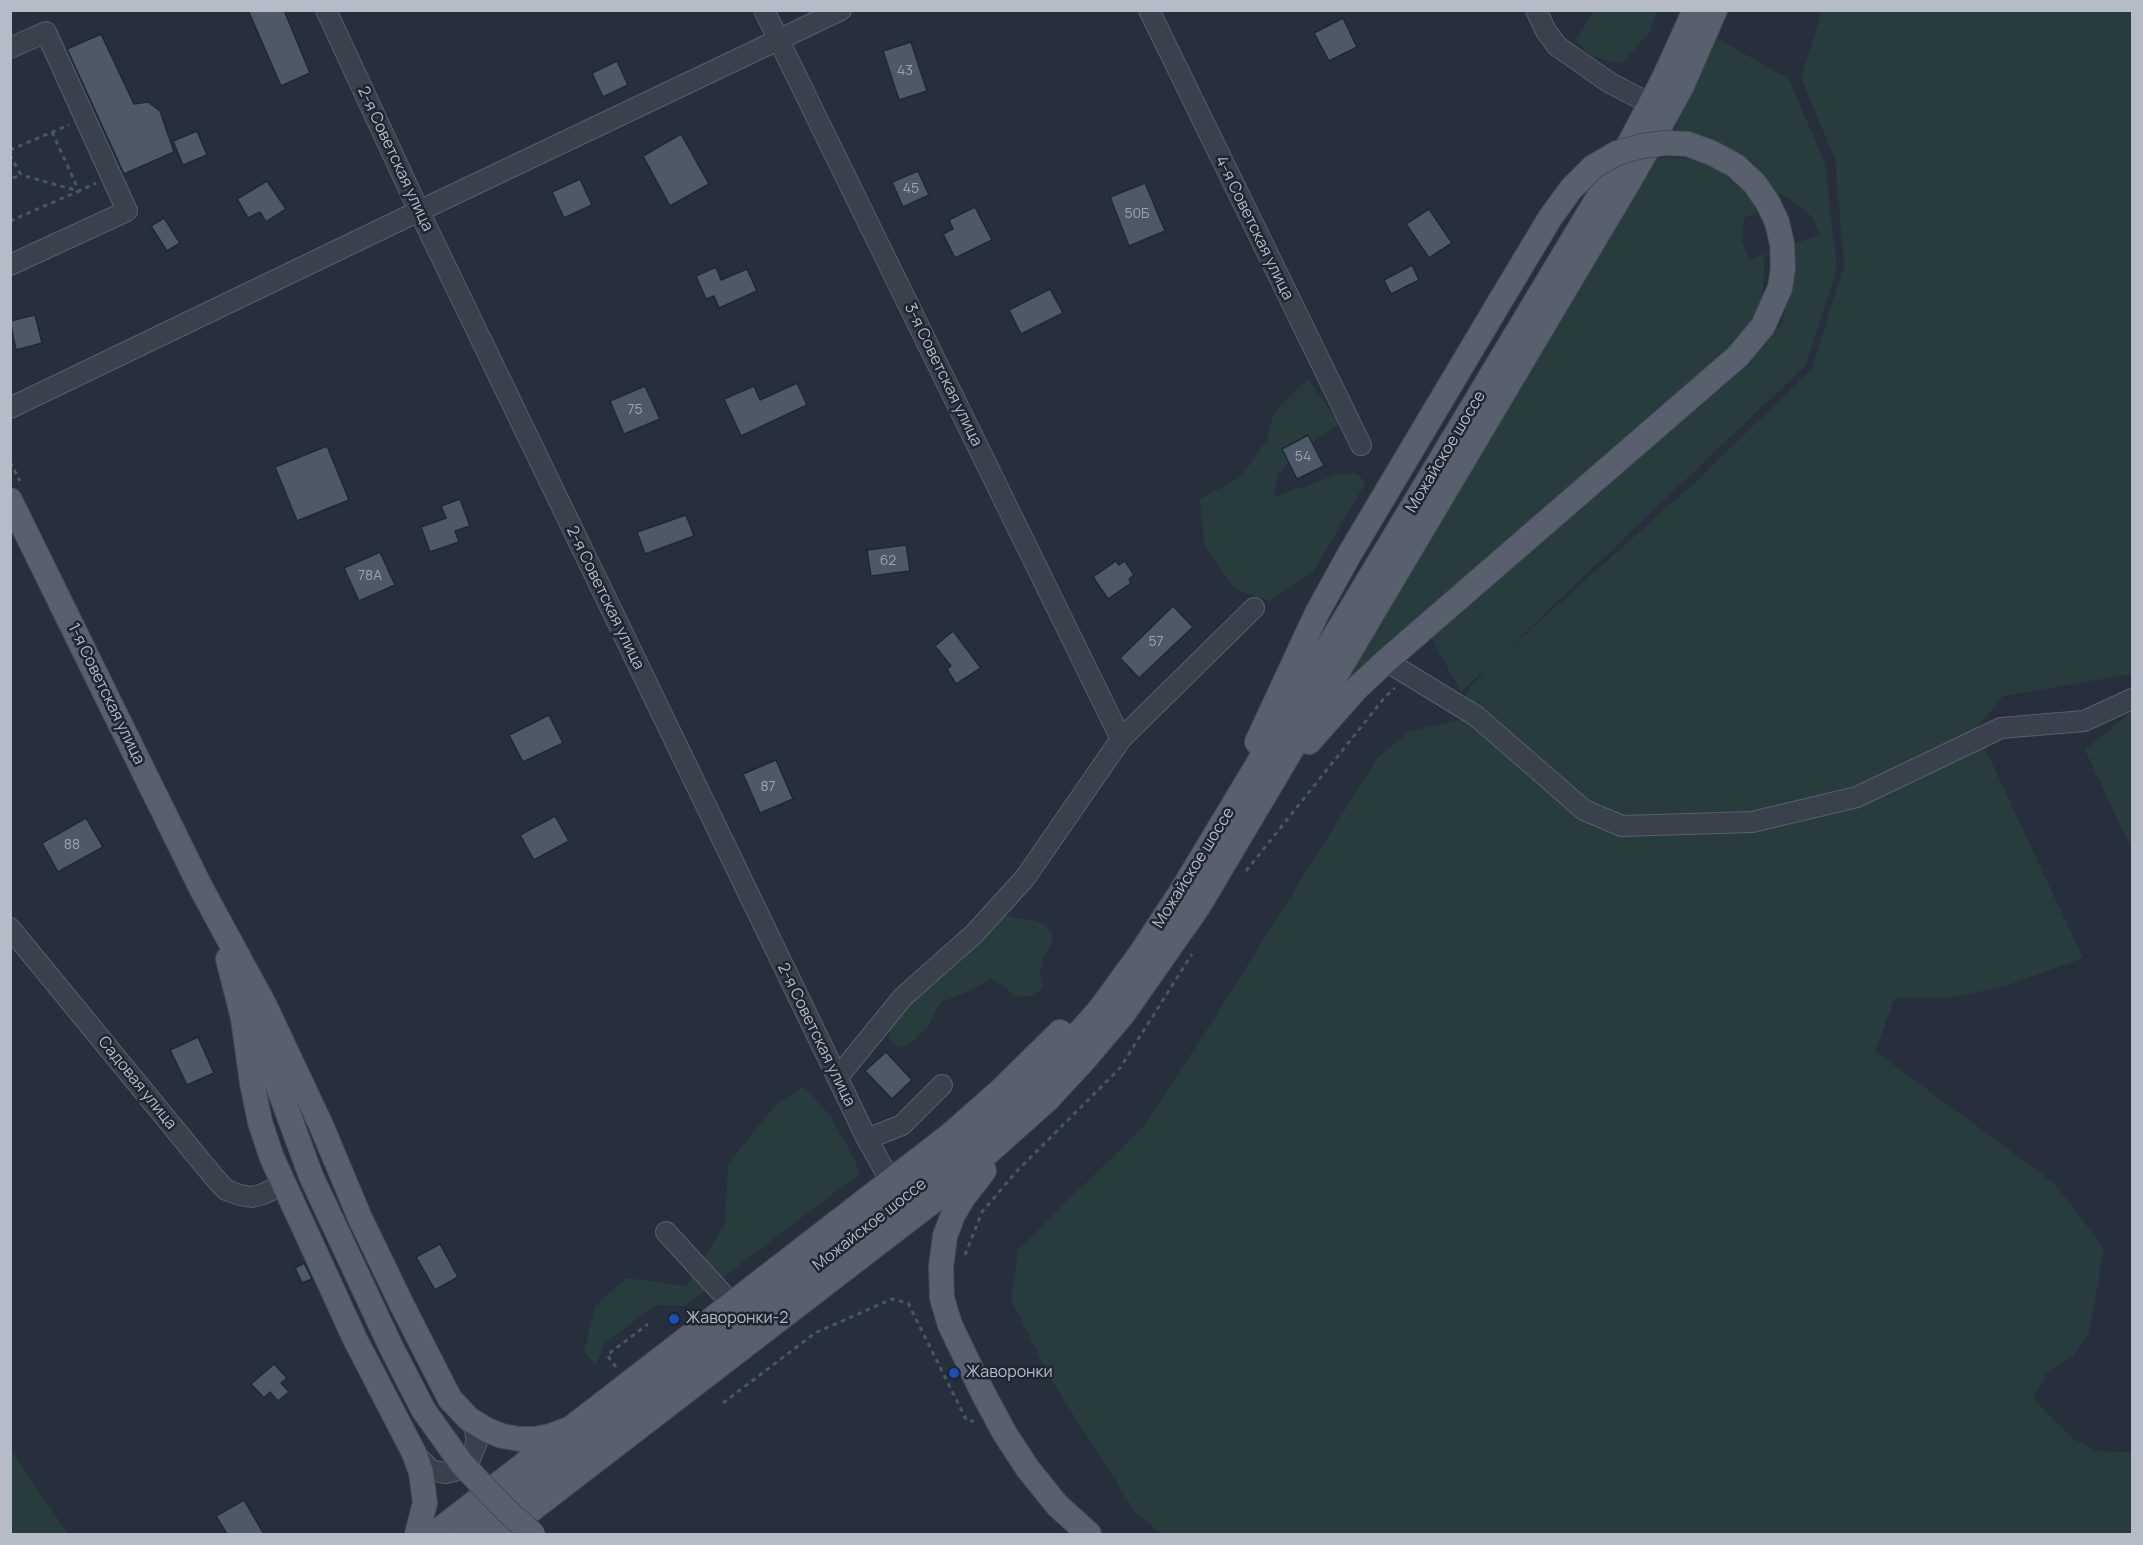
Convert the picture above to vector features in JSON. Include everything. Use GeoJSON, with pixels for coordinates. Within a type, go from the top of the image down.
{"type":"FeatureCollection","features":[{"type":"Feature","properties":{"kind":"main road","name":"Можайское шоссе"},"geometry":{"type":"LineString","coordinates":[[500,1534],[937,1198],[1048,1099],[1123,1014],[1198,907],[1222,844],[1619,163],[1651,104],[1695,10]]}},
{"type":"Feature","properties":{"kind":"main road","name":"Можайское шоссе"},"geometry":{"type":"LineString","coordinates":[[468,1534],[925,1184],[988,1131],[1032,1086],[1101,1008],[1142,953],[1180,892],[1222,844],[1635,171],[1681,88],[1715,10]]}},
{"type":"Feature","properties":{"kind":"main road"},"geometry":{"type":"LineString","coordinates":[[1665,143],[1688,144],[1712,153],[1736,166],[1755,184],[1768,203],[1777,222],[1782,244],[1783,268],[1780,288],[1763,326],[1744,350],[1711,380],[1356,688],[1222,844],[1317,613],[1502,298],[1550,218],[1571,189],[1593,167],[1617,153],[1642,146],[1665,143]]}},
{"type":"Feature","properties":{"kind":"main road","name":"1-я Советская улица"},"geometry":{"type":"LineString","coordinates":[[10,500],[201,888]]}},
{"type":"Feature","properties":{"kind":"main road"},"geometry":{"type":"LineString","coordinates":[[201,888],[311,1176],[424,1412],[462,1464],[507,1511],[533,1534]]}},
{"type":"Feature","properties":{"kind":"main road"},"geometry":{"type":"LineString","coordinates":[[201,888],[265,1006],[321,1125],[360,1218],[450,1399],[469,1419],[502,1436],[520,1439],[550,1436],[572,1428]]}},
{"type":"Feature","properties":{"kind":"main road"},"geometry":{"type":"LineString","coordinates":[[434,1534],[950,1135],[1047,1046],[1082,1010],[1180,892]]}},
{"type":"Feature","properties":{"kind":"main road"},"geometry":{"type":"LineString","coordinates":[[221,937],[237,987],[252,1083],[272,1158],[355,1339],[414,1453],[424,1487],[424,1509],[417,1534]]}},
{"type":"Feature","properties":{"kind":"main road"},"geometry":{"type":"LineString","coordinates":[[1048,1099],[983,1172],[953,1215],[945,1236],[941,1267],[942,1298],[950,1326],[1005,1434],[1028,1469],[1057,1505],[1089,1534]]}},
{"type":"Feature","properties":{"kind":"street","name":"2-я Советская улица"},"geometry":{"type":"LineString","coordinates":[[326,10],[419,211],[837,1078],[891,1182]]}},
{"type":"Feature","properties":{"kind":"street","name":"3-я Советская улица"},"geometry":{"type":"LineString","coordinates":[[764,10],[1121,739]]}},
{"type":"Feature","properties":{"kind":"street"},"geometry":{"type":"LineString","coordinates":[[10,408],[841,10]]}},
{"type":"Feature","properties":{"kind":"street","name":"4-я Советская улица"},"geometry":{"type":"LineString","coordinates":[[1149,10],[1361,445]]}},
{"type":"Feature","properties":{"kind":"street"},"geometry":{"type":"LineString","coordinates":[[1536,10],[1546,31],[1557,46],[1610,83],[1651,104]]}},
{"type":"Feature","properties":{"kind":"street"},"geometry":{"type":"LineString","coordinates":[[10,48],[46,32],[127,211],[10,265]]}},
{"type":"Feature","properties":{"kind":"street"},"geometry":{"type":"LineString","coordinates":[[837,1078],[903,997],[974,934],[1025,878],[1121,739],[1254,608]]}},
{"type":"Feature","properties":{"kind":"street"},"geometry":{"type":"LineString","coordinates":[[1386,661],[1476,716],[1584,810],[1622,826],[1752,822],[1857,797],[2001,728],[2084,722],[2133,699]]}},
{"type":"Feature","properties":{"kind":"street","name":"Садовая улица"},"geometry":{"type":"LineString","coordinates":[[10,928],[226,1190],[252,1197],[284,1184]]}},
{"type":"Feature","properties":{"kind":"street"},"geometry":{"type":"LineString","coordinates":[[867,1139],[902,1125],[942,1085]]}},
{"type":"Feature","properties":{"kind":"street"},"geometry":{"type":"LineString","coordinates":[[666,1232],[732,1304]]}},
{"type":"Feature","properties":{"kind":"street"},"geometry":{"type":"LineString","coordinates":[[414,1453],[431,1470],[445,1473],[463,1466],[470,1460],[477,1442],[475,1429],[469,1419]]}},
{"type":"Feature","properties":{"kind":"path"},"geometry":{"type":"LineString","coordinates":[[10,150],[85,118]]}},
{"type":"Feature","properties":{"kind":"path"},"geometry":{"type":"LineString","coordinates":[[52,132],[79,191]]}},
{"type":"Feature","properties":{"kind":"path"},"geometry":{"type":"LineString","coordinates":[[10,155],[21,175]]}},
{"type":"Feature","properties":{"kind":"path"},"geometry":{"type":"LineString","coordinates":[[10,179],[21,175],[79,191]]}},
{"type":"Feature","properties":{"kind":"path"},"geometry":{"type":"LineString","coordinates":[[10,221],[111,176]]}},
{"type":"Feature","properties":{"kind":"path"},"geometry":{"type":"LineString","coordinates":[[1240,880],[1253,860],[1385,697],[1410,676]]}},
{"type":"Feature","properties":{"kind":"path"},"geometry":{"type":"LineString","coordinates":[[965,1261],[966,1251],[982,1212],[1016,1172],[1120,1068],[1196,949]]}},
{"type":"Feature","properties":{"kind":"path"},"geometry":{"type":"LineString","coordinates":[[723,1403],[814,1334],[892,1299],[908,1302],[968,1421],[978,1420]]}},
{"type":"Feature","properties":{"kind":"path"},"geometry":{"type":"LineString","coordinates":[[618,1369],[607,1355],[648,1324]]}},
{"type":"Feature","properties":{"kind":"green space"},"geometry":{"type":"Polygon","coordinates":[[[1594,11],[1657,11],[1650,31],[1622,64],[1591,56],[1576,40],[1594,11]]]}},
{"type":"Feature","properties":{"kind":"green space"},"geometry":{"type":"Polygon","coordinates":[[[1822,11],[2132,11],[2132,674],[2003,696],[1976,729],[2083,958],[2008,985],[1951,998],[1895,998],[1875,1051],[2054,1183],[2104,1248],[2089,1334],[2072,1357],[2047,1373],[2033,1398],[2072,1438],[2097,1451],[2132,1452],[2132,1534],[1163,1534],[1137,1515],[1052,1381],[1011,1300],[1018,1249],[1142,1128],[1208,1028],[1378,757],[1410,731],[1476,716],[1465,694],[1487,668],[1461,692],[1431,637],[1750,361],[1782,323],[1794,274],[1793,244],[1820,235],[1812,217],[1789,198],[1777,193],[1750,160],[1724,146],[1675,129],[1713,36],[1789,79],[1825,164],[1837,268],[1806,365],[1496,660],[1701,477],[1812,368],[1844,266],[1835,159],[1801,78],[1822,11]]]}},
{"type":"Feature","properties":{"kind":"green space"},"geometry":{"type":"Polygon","coordinates":[[[1651,158],[1696,158],[1721,172],[1750,197],[1758,212],[1744,218],[1742,242],[1750,260],[1765,253],[1762,309],[1733,350],[1332,703],[1651,158]]]}},
{"type":"Feature","properties":{"kind":"green space"},"geometry":{"type":"Polygon","coordinates":[[[1308,379],[1340,424],[1300,450],[1278,474],[1274,497],[1336,475],[1355,473],[1366,482],[1313,572],[1270,601],[1236,590],[1204,545],[1200,499],[1242,476],[1268,438],[1273,414],[1308,379]]]}},
{"type":"Feature","properties":{"kind":"green space"},"geometry":{"type":"Polygon","coordinates":[[[2132,711],[2132,850],[2085,750],[2132,711]]]}},
{"type":"Feature","properties":{"kind":"green space"},"geometry":{"type":"Polygon","coordinates":[[[1004,916],[1044,924],[1053,934],[1050,947],[1042,961],[1040,975],[1043,988],[1031,996],[1016,997],[992,979],[940,1003],[927,1028],[912,1042],[900,1048],[889,1040],[889,1026],[992,923],[1004,916]]]}},
{"type":"Feature","properties":{"kind":"green space"},"geometry":{"type":"Polygon","coordinates":[[[803,1087],[830,1115],[856,1162],[859,1174],[685,1306],[655,1305],[604,1344],[596,1365],[584,1352],[595,1306],[626,1278],[686,1286],[725,1224],[728,1164],[777,1103],[803,1087]]]}},
{"type":"Feature","properties":{"kind":"green space"},"geometry":{"type":"Polygon","coordinates":[[[11,1450],[68,1534],[11,1534],[11,1450]]]}},
{"type":"Feature","properties":{"kind":"building"},"geometry":{"type":"Polygon","coordinates":[[[248,10],[284,10],[310,73],[281,86],[248,10]]]}},
{"type":"Feature","properties":{"kind":"building"},"geometry":{"type":"Polygon","coordinates":[[[1343,18],[1357,47],[1329,61],[1314,33],[1343,18]]]}},
{"type":"Feature","properties":{"kind":"building"},"geometry":{"type":"Polygon","coordinates":[[[101,34],[134,104],[148,102],[160,111],[174,152],[124,174],[67,49],[101,34]]]}},
{"type":"Feature","properties":{"kind":"building"},"geometry":{"type":"Polygon","coordinates":[[[911,42],[927,91],[899,100],[883,51],[911,42]]]}},
{"type":"Feature","properties":{"kind":"building"},"geometry":{"type":"Polygon","coordinates":[[[617,61],[628,85],[603,97],[592,73],[617,61]]]}},
{"type":"Feature","properties":{"kind":"building"},"geometry":{"type":"Polygon","coordinates":[[[197,131],[207,155],[183,165],[173,141],[197,131]]]}},
{"type":"Feature","properties":{"kind":"building"},"geometry":{"type":"Polygon","coordinates":[[[681,134],[709,184],[670,206],[643,156],[681,134]]]}},
{"type":"Feature","properties":{"kind":"building"},"geometry":{"type":"Polygon","coordinates":[[[918,171],[929,195],[903,207],[892,182],[918,171]]]}},
{"type":"Feature","properties":{"kind":"building"},"geometry":{"type":"Polygon","coordinates":[[[580,179],[592,205],[564,218],[552,192],[580,179]]]}},
{"type":"Feature","properties":{"kind":"building"},"geometry":{"type":"Polygon","coordinates":[[[267,181],[286,209],[266,222],[260,212],[248,218],[237,199],[267,181]]]}},
{"type":"Feature","properties":{"kind":"building"},"geometry":{"type":"Polygon","coordinates":[[[1145,183],[1165,231],[1129,246],[1110,197],[1145,183]]]}},
{"type":"Feature","properties":{"kind":"building"},"geometry":{"type":"Polygon","coordinates":[[[975,207],[992,240],[955,258],[943,234],[953,229],[949,220],[975,207]]]}},
{"type":"Feature","properties":{"kind":"building"},"geometry":{"type":"Polygon","coordinates":[[[1429,209],[1452,243],[1429,258],[1406,224],[1429,209]]]}},
{"type":"Feature","properties":{"kind":"building"},"geometry":{"type":"Polygon","coordinates":[[[164,218],[180,243],[167,251],[151,226],[164,218]]]}},
{"type":"Feature","properties":{"kind":"building"},"geometry":{"type":"Polygon","coordinates":[[[1412,265],[1419,280],[1391,294],[1384,280],[1412,265]]]}},
{"type":"Feature","properties":{"kind":"building"},"geometry":{"type":"Polygon","coordinates":[[[716,267],[721,280],[747,269],[757,291],[719,308],[714,296],[706,299],[696,276],[716,267]]]}},
{"type":"Feature","properties":{"kind":"building"},"geometry":{"type":"Polygon","coordinates":[[[1050,289],[1063,313],[1021,334],[1009,310],[1050,289]]]}},
{"type":"Feature","properties":{"kind":"building"},"geometry":{"type":"Polygon","coordinates":[[[35,315],[42,343],[16,350],[10,321],[35,315]]]}},
{"type":"Feature","properties":{"kind":"building"},"geometry":{"type":"Polygon","coordinates":[[[797,383],[807,405],[741,436],[724,399],[754,386],[760,400],[797,383]]]}},
{"type":"Feature","properties":{"kind":"building"},"geometry":{"type":"Polygon","coordinates":[[[645,386],[660,419],[624,434],[610,401],[645,386]]]}},
{"type":"Feature","properties":{"kind":"building"},"geometry":{"type":"Polygon","coordinates":[[[1308,435],[1324,466],[1297,479],[1282,449],[1308,435]]]}},
{"type":"Feature","properties":{"kind":"building"},"geometry":{"type":"Polygon","coordinates":[[[327,446],[349,500],[297,521],[275,467],[327,446]]]}},
{"type":"Feature","properties":{"kind":"building"},"geometry":{"type":"Polygon","coordinates":[[[460,499],[470,526],[455,531],[459,542],[430,552],[421,527],[446,518],[441,506],[460,499]]]}},
{"type":"Feature","properties":{"kind":"building"},"geometry":{"type":"Polygon","coordinates":[[[686,515],[694,536],[645,554],[637,532],[686,515]]]}},
{"type":"Feature","properties":{"kind":"building"},"geometry":{"type":"Polygon","coordinates":[[[906,545],[910,571],[871,576],[867,550],[906,545]]]}},
{"type":"Feature","properties":{"kind":"building"},"geometry":{"type":"Polygon","coordinates":[[[380,552],[395,585],[359,601],[344,568],[380,552]]]}},
{"type":"Feature","properties":{"kind":"building"},"geometry":{"type":"Polygon","coordinates":[[[1116,561],[1119,565],[1125,561],[1134,575],[1129,579],[1131,583],[1108,599],[1093,577],[1116,561]]]}},
{"type":"Feature","properties":{"kind":"building"},"geometry":{"type":"Polygon","coordinates":[[[1173,606],[1193,627],[1139,678],[1120,658],[1173,606]]]}},
{"type":"Feature","properties":{"kind":"building"},"geometry":{"type":"Polygon","coordinates":[[[953,631],[981,668],[956,684],[947,669],[951,666],[935,646],[953,631]]]}},
{"type":"Feature","properties":{"kind":"building"},"geometry":{"type":"Polygon","coordinates":[[[549,715],[563,743],[523,762],[509,735],[549,715]]]}},
{"type":"Feature","properties":{"kind":"building"},"geometry":{"type":"Polygon","coordinates":[[[776,760],[793,799],[760,813],[743,774],[776,760]]]}},
{"type":"Feature","properties":{"kind":"building"},"geometry":{"type":"Polygon","coordinates":[[[555,816],[569,841],[534,860],[520,835],[555,816]]]}},
{"type":"Feature","properties":{"kind":"building"},"geometry":{"type":"Polygon","coordinates":[[[86,818],[103,847],[58,872],[42,843],[86,818]]]}},
{"type":"Feature","properties":{"kind":"building"},"geometry":{"type":"Polygon","coordinates":[[[198,1037],[214,1073],[187,1085],[170,1050],[198,1037]]]}},
{"type":"Feature","properties":{"kind":"building"},"geometry":{"type":"Polygon","coordinates":[[[886,1052],[912,1080],[892,1099],[865,1071],[886,1052]]]}},
{"type":"Feature","properties":{"kind":"building"},"geometry":{"type":"Polygon","coordinates":[[[440,1244],[458,1277],[435,1290],[416,1257],[440,1244]]]}},
{"type":"Feature","properties":{"kind":"building"},"geometry":{"type":"Polygon","coordinates":[[[304,1263],[312,1279],[302,1283],[295,1268],[304,1263]]]}},
{"type":"Feature","properties":{"kind":"building"},"geometry":{"type":"Polygon","coordinates":[[[274,1364],[287,1378],[281,1383],[289,1392],[278,1401],[270,1392],[264,1398],[251,1384],[274,1364]]]}},
{"type":"Feature","properties":{"kind":"building"},"geometry":{"type":"Polygon","coordinates":[[[244,1500],[264,1534],[227,1534],[216,1516],[244,1500]]]}},
{"type":"Feature","properties":{"kind":"place","name":"Жаворонки-2"},"geometry":{"type":"Point","coordinates":[674,1319]}},
{"type":"Feature","properties":{"kind":"place","name":"Жаворонки"},"geometry":{"type":"Point","coordinates":[954,1373]}}]}
